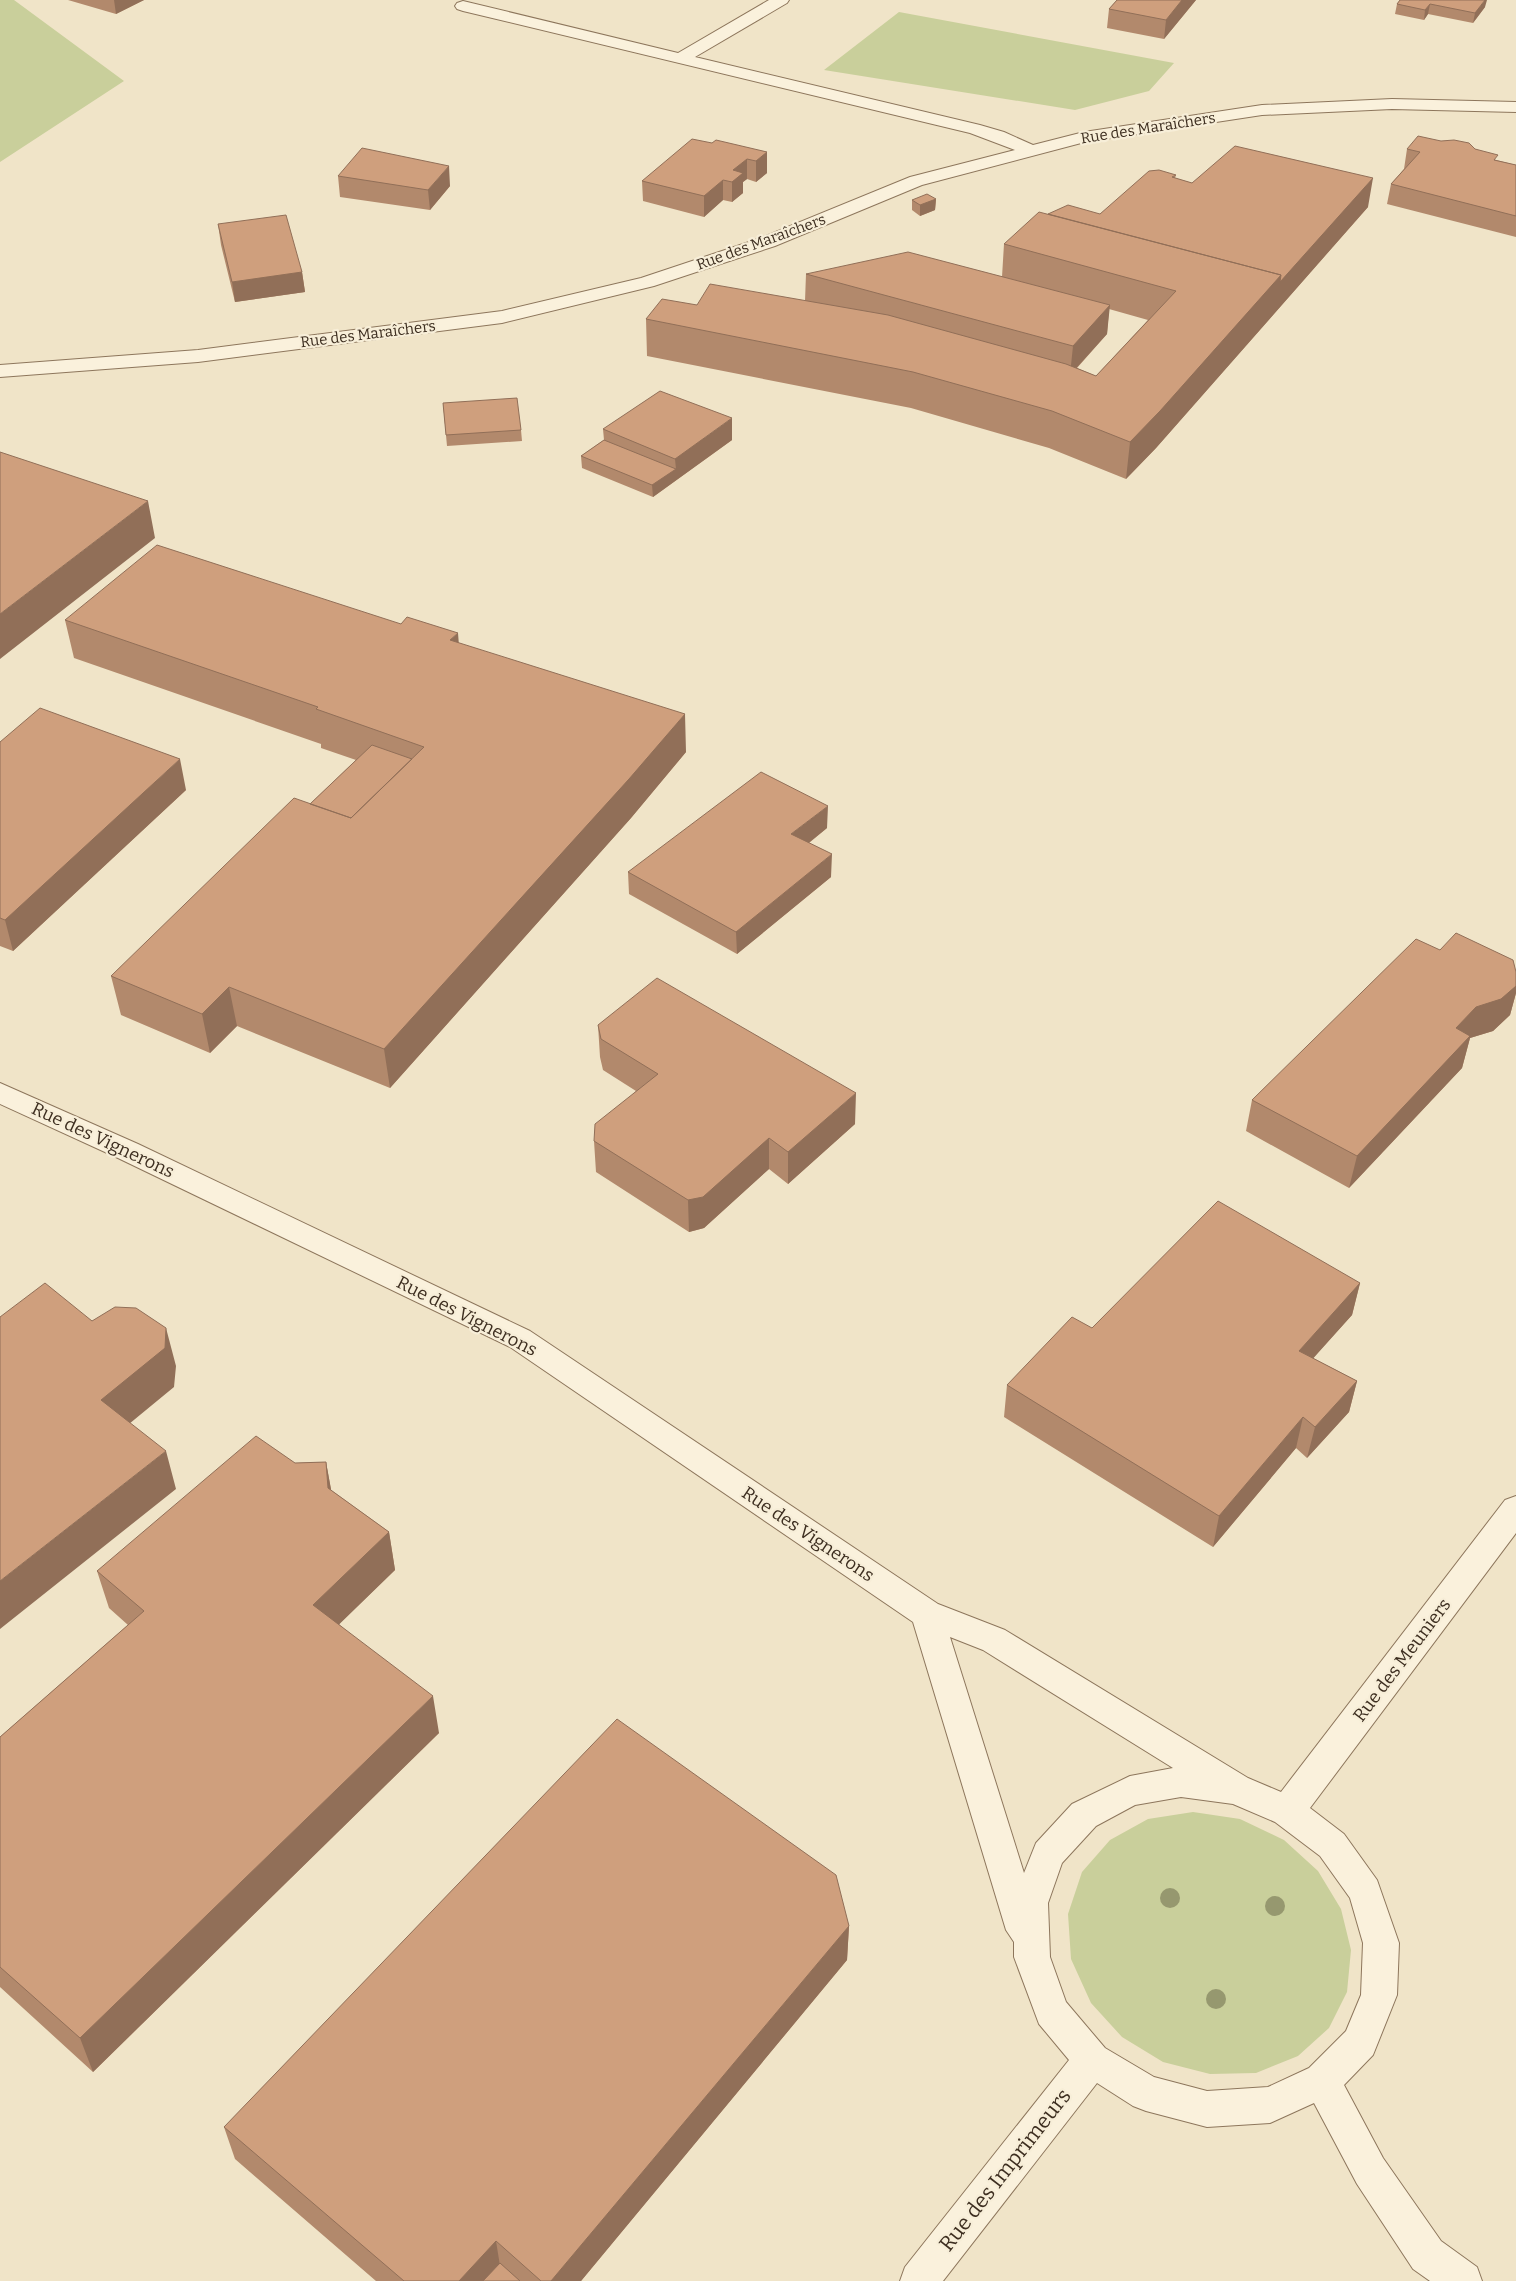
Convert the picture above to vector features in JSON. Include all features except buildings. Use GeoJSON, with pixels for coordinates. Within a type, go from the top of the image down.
{"type":"FeatureCollection","features":[{"type":"Feature","properties":{"kind":"street"},"geometry":{"type":"LineString","coordinates":[[681,58],[782,0]]}},
{"type":"Feature","properties":{"kind":"street"},"geometry":{"type":"LineString","coordinates":[[463,6],[938,121],[981,129],[1012,140],[1031,151]]}},
{"type":"Feature","properties":{"kind":"street","name":"Rue des Maraîchers"},"geometry":{"type":"LineString","coordinates":[[0,371],[198,356],[502,317],[646,282],[768,242],[916,181],[1084,137],[1262,110],[1392,104],[1516,107]]}},
{"type":"Feature","properties":{"kind":"street","name":"Rue des Vignerons"},"geometry":{"type":"LineString","coordinates":[[0,1093],[128,1151],[520,1339],[927,1614],[994,1640],[1236,1789]]}},
{"type":"Feature","properties":{"kind":"street","name":"Rue des Meuniers"},"geometry":{"type":"LineString","coordinates":[[1287,1811],[1516,1509]]}},
{"type":"Feature","properties":{"kind":"street"},"geometry":{"type":"LineString","coordinates":[[927,1614],[1032,1957],[1052,2012],[1092,2060],[1146,2093],[1208,2109],[1270,2105],[1322,2081],[1360,2043],[1379,1995],[1380,1943],[1365,1891],[1332,1845],[1287,1811],[1236,1789],[1181,1782],[1130,1791],[1084,1815],[1048,1854],[1030,1903],[1032,1957]]}},
{"type":"Feature","properties":{"kind":"street","name":"Rue des Imprimeurs"},"geometry":{"type":"LineString","coordinates":[[919,2281],[1092,2060]]}},
{"type":"Feature","properties":{"kind":"street"},"geometry":{"type":"LineString","coordinates":[[1322,2081],[1370,2171],[1427,2255],[1463,2281]]}},
{"type":"Feature","properties":{"kind":"green space"},"geometry":{"type":"Polygon","coordinates":[[[0,0],[14,0],[124,81],[0,162],[0,0]]]}},
{"type":"Feature","properties":{"kind":"green space"},"geometry":{"type":"Polygon","coordinates":[[[899,12],[1174,63],[1149,91],[1075,110],[824,70],[899,12]]]}},
{"type":"Feature","properties":{"kind":"green space"},"geometry":{"type":"Polygon","coordinates":[[[1193,1812],[1240,1819],[1284,1840],[1318,1871],[1341,1909],[1351,1950],[1347,1992],[1329,2028],[1298,2056],[1256,2073],[1210,2074],[1163,2062],[1122,2037],[1091,2003],[1071,1959],[1068,1914],[1082,1872],[1110,1840],[1148,1819],[1193,1812]]]}}]}
